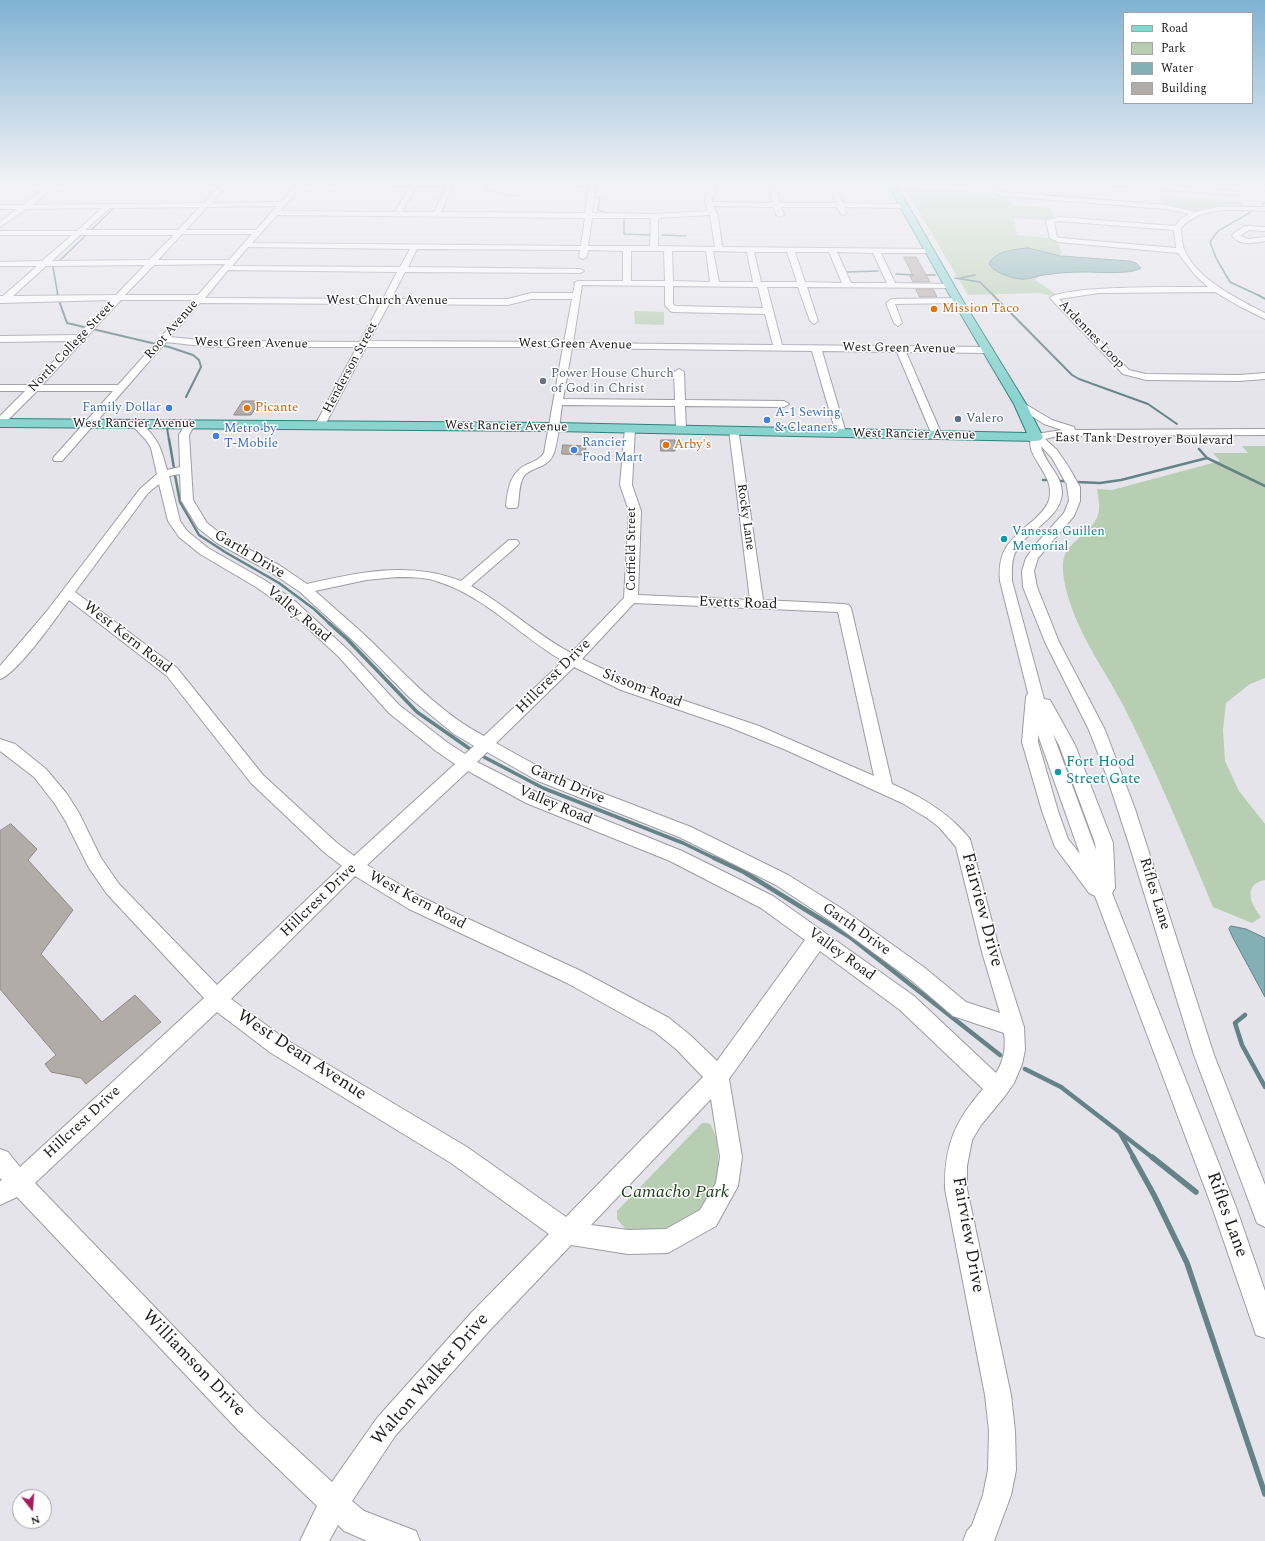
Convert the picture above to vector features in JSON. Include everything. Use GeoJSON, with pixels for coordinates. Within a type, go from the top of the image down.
{"type":"FeatureCollection","features":[{"type":"Feature","properties":{"kind":"main road"},"geometry":{"type":"LineString","coordinates":[[931,255],[1020,404],[1036,437]]}},
{"type":"Feature","properties":{"kind":"main road","name":"West Rancier Avenue"},"geometry":{"type":"LineString","coordinates":[[0,423],[630,428],[841,434],[1036,437]]}},
{"type":"Feature","properties":{"kind":"street"},"geometry":{"type":"LineString","coordinates":[[2,300],[57,255]]}},
{"type":"Feature","properties":{"kind":"street","name":"North College Street"},"geometry":{"type":"LineString","coordinates":[[0,423],[159,255]]}},
{"type":"Feature","properties":{"kind":"street","name":"Root Avenue"},"geometry":{"type":"LineString","coordinates":[[58,459],[238,255]]}},
{"type":"Feature","properties":{"kind":"street","name":"Henderson Street"},"geometry":{"type":"LineString","coordinates":[[320,425],[410,255]]}},
{"type":"Feature","properties":{"kind":"street"},"geometry":{"type":"LineString","coordinates":[[512,506],[519,474],[548,458],[555,427],[583,255]]}},
{"type":"Feature","properties":{"kind":"street"},"geometry":{"type":"LineString","coordinates":[[627,255],[627,284]]}},
{"type":"Feature","properties":{"kind":"street"},"geometry":{"type":"LineString","coordinates":[[668,255],[669,305],[673,309],[767,311]]}},
{"type":"Feature","properties":{"kind":"street"},"geometry":{"type":"LineString","coordinates":[[710,255],[715,285]]}},
{"type":"Feature","properties":{"kind":"street"},"geometry":{"type":"LineString","coordinates":[[752,255],[778,348]]}},
{"type":"Feature","properties":{"kind":"street"},"geometry":{"type":"LineString","coordinates":[[792,255],[814,321]]}},
{"type":"Feature","properties":{"kind":"street"},"geometry":{"type":"LineString","coordinates":[[834,255],[848,286]]}},
{"type":"Feature","properties":{"kind":"street"},"geometry":{"type":"LineString","coordinates":[[878,255],[892,286]]}},
{"type":"Feature","properties":{"kind":"street"},"geometry":{"type":"LineString","coordinates":[[1184,255],[1192,268],[1216,289],[1265,316]]}},
{"type":"Feature","properties":{"kind":"street"},"geometry":{"type":"LineString","coordinates":[[0,264],[152,263],[402,270],[580,271]]}},
{"type":"Feature","properties":{"kind":"street"},"geometry":{"type":"LineString","coordinates":[[578,283],[950,286]]}},
{"type":"Feature","properties":{"kind":"street","name":"Ardennes Loop"},"geometry":{"type":"LineString","coordinates":[[1216,289],[1099,292],[1059,296],[1054,298],[1126,372],[1146,377],[1239,378],[1265,376]]}},
{"type":"Feature","properties":{"kind":"street","name":"West Church Avenue"},"geometry":{"type":"LineString","coordinates":[[2,300],[68,298],[199,298],[508,302],[532,296],[576,296]]}},
{"type":"Feature","properties":{"kind":"street"},"geometry":{"type":"LineString","coordinates":[[898,323],[890,303],[892,302],[958,302]]}},
{"type":"Feature","properties":{"kind":"street"},"geometry":{"type":"LineString","coordinates":[[0,339],[82,336]]}},
{"type":"Feature","properties":{"kind":"street","name":"West Green Avenue"},"geometry":{"type":"LineString","coordinates":[[160,344],[342,345],[364,343],[519,343],[568,345],[987,350]]}},
{"type":"Feature","properties":{"kind":"street"},"geometry":{"type":"LineString","coordinates":[[816,348],[841,434]]}},
{"type":"Feature","properties":{"kind":"street"},"geometry":{"type":"LineString","coordinates":[[900,349],[937,435]]}},
{"type":"Feature","properties":{"kind":"street"},"geometry":{"type":"LineString","coordinates":[[679,372],[681,429]]}},
{"type":"Feature","properties":{"kind":"street"},"geometry":{"type":"LineString","coordinates":[[0,388],[121,388]]}},
{"type":"Feature","properties":{"kind":"street"},"geometry":{"type":"LineString","coordinates":[[558,402],[784,404]]}},
{"type":"Feature","properties":{"kind":"street"},"geometry":{"type":"LineString","coordinates":[[1020,404],[1033,414],[1055,425],[1083,432]]}},
{"type":"Feature","properties":{"kind":"street"},"geometry":{"type":"LineString","coordinates":[[136,424],[150,438],[156,448],[163,474]]}},
{"type":"Feature","properties":{"kind":"street","name":"Garth Drive"},"geometry":{"type":"LineString","coordinates":[[190,424],[184,435],[187,500],[202,525],[221,540],[274,568],[305,589],[365,644],[415,694],[459,730],[544,777],[685,832],[782,880],[842,919],[918,974],[960,1009],[1014,1027]]}},
{"type":"Feature","properties":{"kind":"street","name":"Coffield Street"},"geometry":{"type":"LineString","coordinates":[[630,428],[626,485],[628,494],[634,504],[635,511],[631,600]]}},
{"type":"Feature","properties":{"kind":"street","name":"Rocky Lane"},"geometry":{"type":"LineString","coordinates":[[734,430],[757,604]]}},
{"type":"Feature","properties":{"kind":"street","name":"East Tank Destroyer Boulevard"},"geometry":{"type":"LineString","coordinates":[[1036,437],[1057,432],[1265,432]]}},
{"type":"Feature","properties":{"kind":"street"},"geometry":{"type":"LineString","coordinates":[[1036,437],[1035,447],[1053,481],[1056,493],[1053,505],[1044,516],[1020,536],[1010,549],[1005,564],[1006,581],[1034,683],[1058,743],[1094,843],[1107,904]]}},
{"type":"Feature","properties":{"kind":"street","name":"East Tank Destroyer Boulevard"},"geometry":{"type":"LineString","coordinates":[[1036,437],[1061,441],[1101,442],[1265,441]]}},
{"type":"Feature","properties":{"kind":"street","name":"Rifles Lane"},"geometry":{"type":"LineString","coordinates":[[1036,437],[1052,448],[1074,488],[1074,502],[1068,517],[1056,531],[1042,542],[1032,556],[1028,567],[1028,580],[1048,635],[1097,731],[1114,774],[1134,829],[1204,1055],[1265,1215]]}},
{"type":"Feature","properties":{"kind":"street"},"geometry":{"type":"LineString","coordinates":[[0,674],[31,640],[144,491],[163,474],[186,469]]}},
{"type":"Feature","properties":{"kind":"street","name":"Valley Road"},"geometry":{"type":"LineString","coordinates":[[163,474],[174,521],[183,534],[204,551],[261,584],[291,605],[344,654],[394,709],[442,747],[466,763],[532,798],[683,859],[767,902],[907,1003],[998,1088]]}},
{"type":"Feature","properties":{"kind":"street"},"geometry":{"type":"LineString","coordinates":[[463,586],[513,543]]}},
{"type":"Feature","properties":{"kind":"street","name":"Sissom Road"},"geometry":{"type":"LineString","coordinates":[[305,589],[361,576],[410,574],[428,575],[463,586],[478,594],[542,642],[599,674],[630,688],[742,726],[885,788],[932,813],[955,830]]}},
{"type":"Feature","properties":{"kind":"street","name":"West Kern Road"},"geometry":{"type":"LineString","coordinates":[[67,592],[172,672],[257,779],[325,843],[354,866],[415,903],[574,977],[662,1025],[683,1042],[718,1077]]}},
{"type":"Feature","properties":{"kind":"street","name":"Evetts Road"},"geometry":{"type":"LineString","coordinates":[[631,600],[844,608],[885,788]]}},
{"type":"Feature","properties":{"kind":"street","name":"Hillcrest Drive"},"geometry":{"type":"LineString","coordinates":[[10,1189],[216,1000],[354,866],[485,745],[631,600]]}},
{"type":"Feature","properties":{"kind":"street"},"geometry":{"type":"LineString","coordinates":[[1034,683],[1030,742],[1050,811],[1061,842],[1107,904]]}},
{"type":"Feature","properties":{"kind":"street","name":"West Dean Avenue"},"geometry":{"type":"LineString","coordinates":[[0,745],[9,748],[40,773],[61,799],[73,818],[95,863],[113,890],[207,987],[216,1000],[278,1046],[459,1155],[568,1233]]}},
{"type":"Feature","properties":{"kind":"street","name":"Fairview Drive"},"geometry":{"type":"LineString","coordinates":[[955,830],[964,844],[992,954],[1014,1027],[1016,1045],[1012,1065],[998,1088],[980,1108],[966,1128],[958,1148],[955,1165],[956,1189],[998,1395],[1002,1431],[1002,1470],[997,1495],[983,1534],[977,1541]]}},
{"type":"Feature","properties":{"kind":"street","name":"Rifles Lane"},"geometry":{"type":"LineString","coordinates":[[1107,904],[1224,1208],[1265,1326]]}},
{"type":"Feature","properties":{"kind":"street","name":"Walton Walker Drive"},"geometry":{"type":"LineString","coordinates":[[314,1541],[334,1503],[386,1427],[481,1321],[718,1077],[818,938]]}},
{"type":"Feature","properties":{"kind":"street"},"geometry":{"type":"LineString","coordinates":[[568,1233],[628,1242],[668,1241],[708,1218],[727,1186],[731,1157],[718,1077]]}},
{"type":"Feature","properties":{"kind":"street","name":"Williamson Drive"},"geometry":{"type":"LineString","coordinates":[[0,1160],[10,1189],[247,1421],[334,1503],[354,1521],[384,1534],[406,1541]]}},
{"type":"Feature","properties":{"kind":"green space"},"geometry":{"type":"Polygon","coordinates":[[[944,255],[1060,255],[1035,280],[1056,294],[1051,296],[1039,293],[968,295],[944,255]]]}},
{"type":"Feature","properties":{"kind":"green space"},"geometry":{"type":"Polygon","coordinates":[[[634,311],[664,312],[664,325],[635,324],[634,311]]]}},
{"type":"Feature","properties":{"kind":"green space"},"geometry":{"type":"Polygon","coordinates":[[[1242,446],[1265,446],[1265,678],[1250,684],[1226,703],[1223,730],[1225,761],[1239,791],[1265,824],[1265,880],[1258,882],[1251,890],[1252,901],[1261,917],[1252,923],[1213,907],[1148,756],[1124,707],[1081,630],[1068,597],[1063,568],[1063,560],[1070,546],[1088,530],[1097,517],[1099,505],[1097,489],[1112,490],[1220,461],[1213,453],[1248,453],[1242,446]]]}},
{"type":"Feature","properties":{"kind":"green space","name":"Camacho Park"},"geometry":{"type":"Polygon","coordinates":[[[702,1123],[708,1123],[711,1125],[716,1137],[718,1173],[715,1184],[699,1211],[692,1219],[660,1232],[627,1231],[617,1219],[617,1211],[702,1123]]]}},
{"type":"Feature","properties":{"kind":"water"},"geometry":{"type":"Polygon","coordinates":[[[1057,255],[1130,261],[1136,263],[1141,268],[1130,272],[1059,273],[1023,279],[1002,274],[994,269],[989,263],[996,256],[1057,255]]]}},
{"type":"Feature","properties":{"kind":"water"},"geometry":{"type":"Polygon","coordinates":[[[1231,926],[1246,929],[1265,938],[1265,997],[1233,938],[1229,929],[1231,926]]]}},
{"type":"Feature","properties":{"kind":"building"},"geometry":{"type":"Polygon","coordinates":[[[904,257],[916,257],[930,282],[913,282],[910,276],[913,276],[904,257]]]}},
{"type":"Feature","properties":{"kind":"building"},"geometry":{"type":"Polygon","coordinates":[[[916,289],[933,289],[937,297],[920,297],[916,289]]]}},
{"type":"Feature","properties":{"kind":"building","name":"Picante"},"geometry":{"type":"Polygon","coordinates":[[[243,401],[260,401],[251,415],[234,415],[243,401]]]}},
{"type":"Feature","properties":{"kind":"building","name":"Arby's"},"geometry":{"type":"Polygon","coordinates":[[[661,440],[675,440],[675,451],[661,451],[661,440]]]}},
{"type":"Feature","properties":{"kind":"building","name":"Rancier Food Mart"},"geometry":{"type":"Polygon","coordinates":[[[563,445],[586,446],[585,455],[562,454],[563,445]]]}},
{"type":"Feature","properties":{"kind":"building"},"geometry":{"type":"Polygon","coordinates":[[[11,824],[37,849],[28,860],[73,910],[41,954],[102,1022],[135,995],[161,1022],[86,1084],[81,1078],[51,1072],[45,1064],[56,1055],[0,989],[0,831],[11,824]]]}},
{"type":"Feature","properties":{"kind":"waterway"},"geometry":{"type":"LineString","coordinates":[[58,296],[53,267],[65,255]]}},
{"type":"Feature","properties":{"kind":"waterway"},"geometry":{"type":"LineString","coordinates":[[1215,255],[1230,282],[1259,295]]}},
{"type":"Feature","properties":{"kind":"waterway"},"geometry":{"type":"LineString","coordinates":[[847,272],[878,271]]}},
{"type":"Feature","properties":{"kind":"waterway"},"geometry":{"type":"LineString","coordinates":[[896,274],[916,275]]}},
{"type":"Feature","properties":{"kind":"waterway"},"geometry":{"type":"LineString","coordinates":[[922,275],[935,275]]}},
{"type":"Feature","properties":{"kind":"waterway"},"geometry":{"type":"LineString","coordinates":[[961,278],[975,275]]}},
{"type":"Feature","properties":{"kind":"waterway"},"geometry":{"type":"LineString","coordinates":[[955,278],[980,282],[993,295]]}},
{"type":"Feature","properties":{"kind":"waterway"},"geometry":{"type":"LineString","coordinates":[[57,295],[67,323],[169,347],[193,355],[199,360],[201,367],[186,397]]}},
{"type":"Feature","properties":{"kind":"waterway"},"geometry":{"type":"LineString","coordinates":[[993,295],[1072,375],[1079,379],[1148,404],[1177,424]]}},
{"type":"Feature","properties":{"kind":"waterway"},"geometry":{"type":"LineString","coordinates":[[1259,295],[1265,299]]}},
{"type":"Feature","properties":{"kind":"waterway"},"geometry":{"type":"LineString","coordinates":[[167,428],[169,440]]}},
{"type":"Feature","properties":{"kind":"waterway"},"geometry":{"type":"LineString","coordinates":[[169,439],[174,468]]}},
{"type":"Feature","properties":{"kind":"waterway"},"geometry":{"type":"LineString","coordinates":[[1199,449],[1207,458]]}},
{"type":"Feature","properties":{"kind":"waterway"},"geometry":{"type":"LineString","coordinates":[[1076,482],[1100,483],[1121,480],[1207,458]]}},
{"type":"Feature","properties":{"kind":"waterway"},"geometry":{"type":"LineString","coordinates":[[1207,458],[1265,486]]}},
{"type":"Feature","properties":{"kind":"waterway"},"geometry":{"type":"LineString","coordinates":[[175,475],[180,502],[199,535],[225,552],[279,583],[314,609],[330,624]]}},
{"type":"Feature","properties":{"kind":"waterway"},"geometry":{"type":"LineString","coordinates":[[1043,480],[1048,480]]}},
{"type":"Feature","properties":{"kind":"waterway"},"geometry":{"type":"LineString","coordinates":[[1058,481],[1065,481]]}},
{"type":"Feature","properties":{"kind":"waterway"},"geometry":{"type":"LineString","coordinates":[[329,623],[347,639],[417,712],[470,749]]}},
{"type":"Feature","properties":{"kind":"waterway"},"geometry":{"type":"LineString","coordinates":[[484,757],[543,788],[683,843],[716,859]]}},
{"type":"Feature","properties":{"kind":"waterway"},"geometry":{"type":"LineString","coordinates":[[714,858],[744,872],[850,937],[1000,1055]]}},
{"type":"Feature","properties":{"kind":"waterway"},"geometry":{"type":"LineString","coordinates":[[1245,1015],[1235,1023],[1242,1045],[1265,1087]]}},
{"type":"Feature","properties":{"kind":"waterway"},"geometry":{"type":"LineString","coordinates":[[1025,1069],[1061,1087],[1153,1158]]}},
{"type":"Feature","properties":{"kind":"waterway"},"geometry":{"type":"LineString","coordinates":[[1120,1133],[1134,1158]]}},
{"type":"Feature","properties":{"kind":"waterway"},"geometry":{"type":"LineString","coordinates":[[1133,1157],[1154,1195],[1187,1263],[1265,1494]]}},
{"type":"Feature","properties":{"kind":"waterway"},"geometry":{"type":"LineString","coordinates":[[1152,1157],[1196,1192]]}},
{"type":"Feature","properties":{"kind":"place","name":"Mission Taco"},"geometry":{"type":"Point","coordinates":[934,309]}},
{"type":"Feature","properties":{"kind":"place","name":"Power House Church of God in Christ"},"geometry":{"type":"Point","coordinates":[543,381]}},
{"type":"Feature","properties":{"kind":"place","name":"Family Dollar"},"geometry":{"type":"Point","coordinates":[169,408]}},
{"type":"Feature","properties":{"kind":"place","name":"Picante"},"geometry":{"type":"Point","coordinates":[247,408]}},
{"type":"Feature","properties":{"kind":"place","name":"Valero"},"geometry":{"type":"Point","coordinates":[958,419]}},
{"type":"Feature","properties":{"kind":"place","name":"A-1 Sewing & Cleaners"},"geometry":{"type":"Point","coordinates":[767,420]}},
{"type":"Feature","properties":{"kind":"place","name":"Metro by T-Mobile"},"geometry":{"type":"Point","coordinates":[216,436]}},
{"type":"Feature","properties":{"kind":"place","name":"Arby's"},"geometry":{"type":"Point","coordinates":[666,445]}},
{"type":"Feature","properties":{"kind":"place","name":"Rancier Food Mart"},"geometry":{"type":"Point","coordinates":[574,450]}},
{"type":"Feature","properties":{"kind":"place","name":"Vanessa Guillen Memorial"},"geometry":{"type":"Point","coordinates":[1004,539]}},
{"type":"Feature","properties":{"kind":"place","name":"Fort Hood Street Gate"},"geometry":{"type":"Point","coordinates":[1058,772]}}]}
